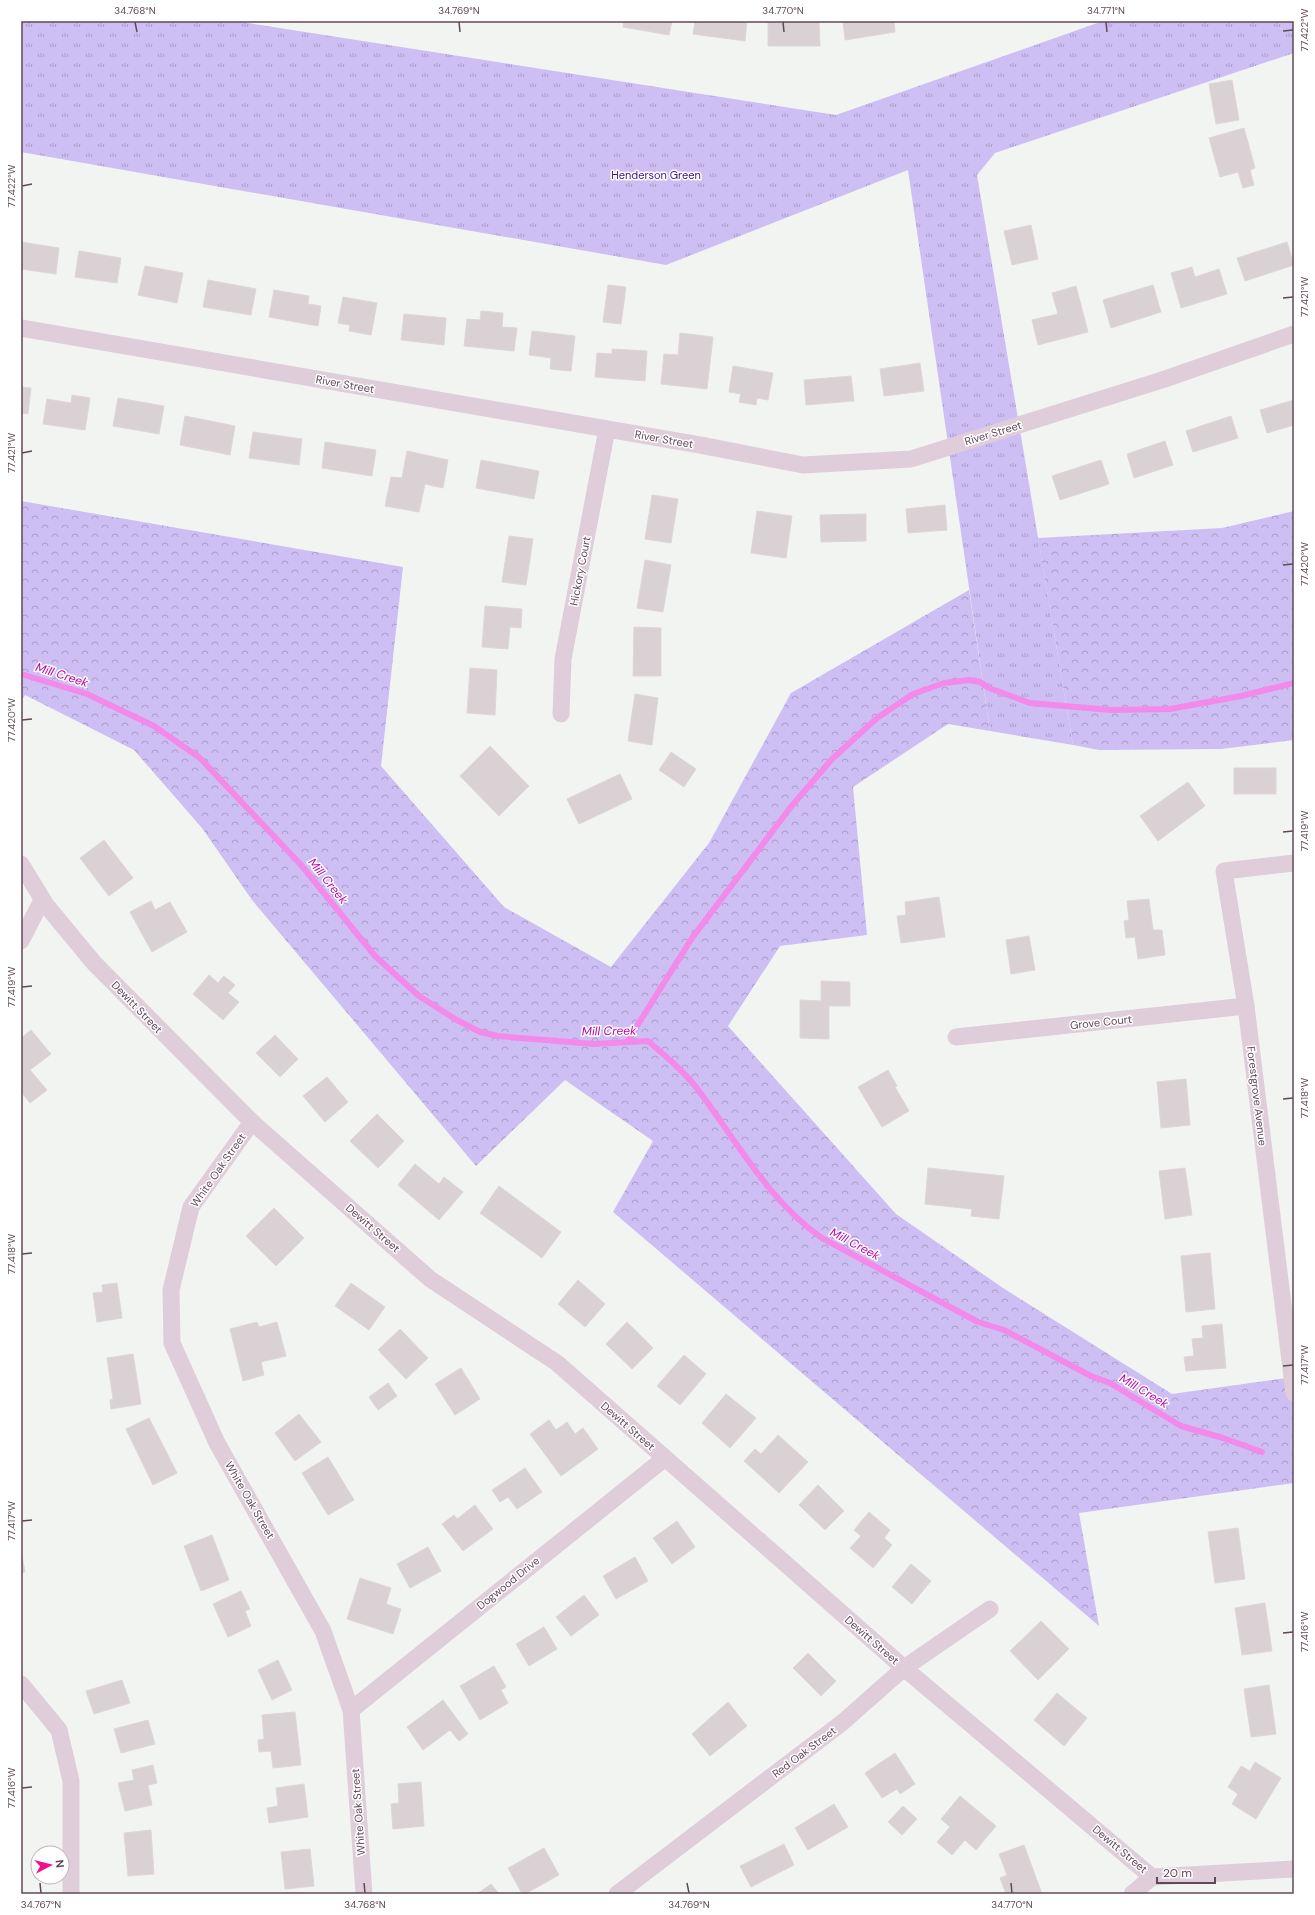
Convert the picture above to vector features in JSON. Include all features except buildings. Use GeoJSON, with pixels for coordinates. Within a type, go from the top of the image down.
{"type":"FeatureCollection","features":[{"type":"Feature","properties":{"kind":"street","name":"River Street"},"geometry":{"type":"LineString","coordinates":[[21,328],[607,429],[803,465],[911,459],[1162,380],[1294,334]]}},
{"type":"Feature","properties":{"kind":"street","name":"Hickory Court"},"geometry":{"type":"LineString","coordinates":[[561,714],[563,659],[607,429]]}},
{"type":"Feature","properties":{"kind":"street","name":"Forestgrove Avenue"},"geometry":{"type":"LineString","coordinates":[[1294,863],[1224,871],[1246,1006],[1294,1393]]}},
{"type":"Feature","properties":{"kind":"street","name":"Dewitt Street"},"geometry":{"type":"LineString","coordinates":[[21,864],[42,900],[94,963],[252,1122],[430,1278],[557,1363],[904,1668],[1152,1877],[1294,1869]]}},
{"type":"Feature","properties":{"kind":"street"},"geometry":{"type":"LineString","coordinates":[[21,941],[42,900]]}},
{"type":"Feature","properties":{"kind":"street","name":"Grove Court"},"geometry":{"type":"LineString","coordinates":[[956,1037],[1246,1006]]}},
{"type":"Feature","properties":{"kind":"street","name":"White Oak Street"},"geometry":{"type":"LineString","coordinates":[[252,1122],[191,1208],[171,1290],[172,1343],[217,1443],[323,1631],[351,1710],[364,1894]]}},
{"type":"Feature","properties":{"kind":"street","name":"Dogwood Drive"},"geometry":{"type":"LineString","coordinates":[[351,1710],[665,1458]]}},
{"type":"Feature","properties":{"kind":"street","name":"Red Oak Street"},"geometry":{"type":"LineString","coordinates":[[617,1894],[843,1722],[904,1668],[990,1609]]}},
{"type":"Feature","properties":{"kind":"street"},"geometry":{"type":"LineString","coordinates":[[21,1684],[59,1730],[71,1781],[71,1894]]}},
{"type":"Feature","properties":{"kind":"street"},"geometry":{"type":"LineString","coordinates":[[1132,1894],[1152,1877]]}},
{"type":"Feature","properties":{"kind":"green space","name":"Henderson Green"},"geometry":{"type":"Polygon","coordinates":[[[21,21],[235,21],[836,115],[1103,21],[1294,21],[1294,53],[995,153],[977,175],[1073,745],[990,731],[908,170],[666,265],[21,152],[21,21]]]}},
{"type":"Feature","properties":{"kind":"green space"},"geometry":{"type":"Polygon","coordinates":[[[21,501],[403,567],[381,766],[504,907],[611,967],[709,843],[791,693],[969,590],[990,731],[948,724],[853,787],[867,935],[780,946],[728,1026],[896,1214],[1003,1288],[1172,1394],[1294,1377],[1294,1483],[1079,1513],[1099,1626],[613,1212],[653,1141],[565,1080],[476,1166],[252,900],[202,828],[134,750],[25,695],[21,701],[21,501]]]}},
{"type":"Feature","properties":{"kind":"green space"},"geometry":{"type":"Polygon","coordinates":[[[1294,511],[1294,740],[1221,749],[1099,750],[1073,745],[1038,538],[1222,528],[1294,511]]]}},
{"type":"Feature","properties":{"kind":"waterway","name":"Mill Creek"},"geometry":{"type":"LineString","coordinates":[[21,674],[87,694],[154,726],[200,758],[301,865],[375,956],[419,996],[455,1019],[480,1032],[497,1036],[594,1044],[648,1041],[677,1066],[690,1080],[742,1153],[771,1190],[787,1208],[822,1238],[978,1322],[1004,1330],[1091,1376],[1110,1383],[1181,1426],[1223,1438],[1262,1452]]}},
{"type":"Feature","properties":{"kind":"waterway"},"geometry":{"type":"LineString","coordinates":[[627,1042],[692,938],[790,808],[832,759],[877,718],[913,694],[944,683],[969,680],[980,682],[989,688],[1030,703],[1111,710],[1170,709],[1241,696],[1294,683]]}}]}
